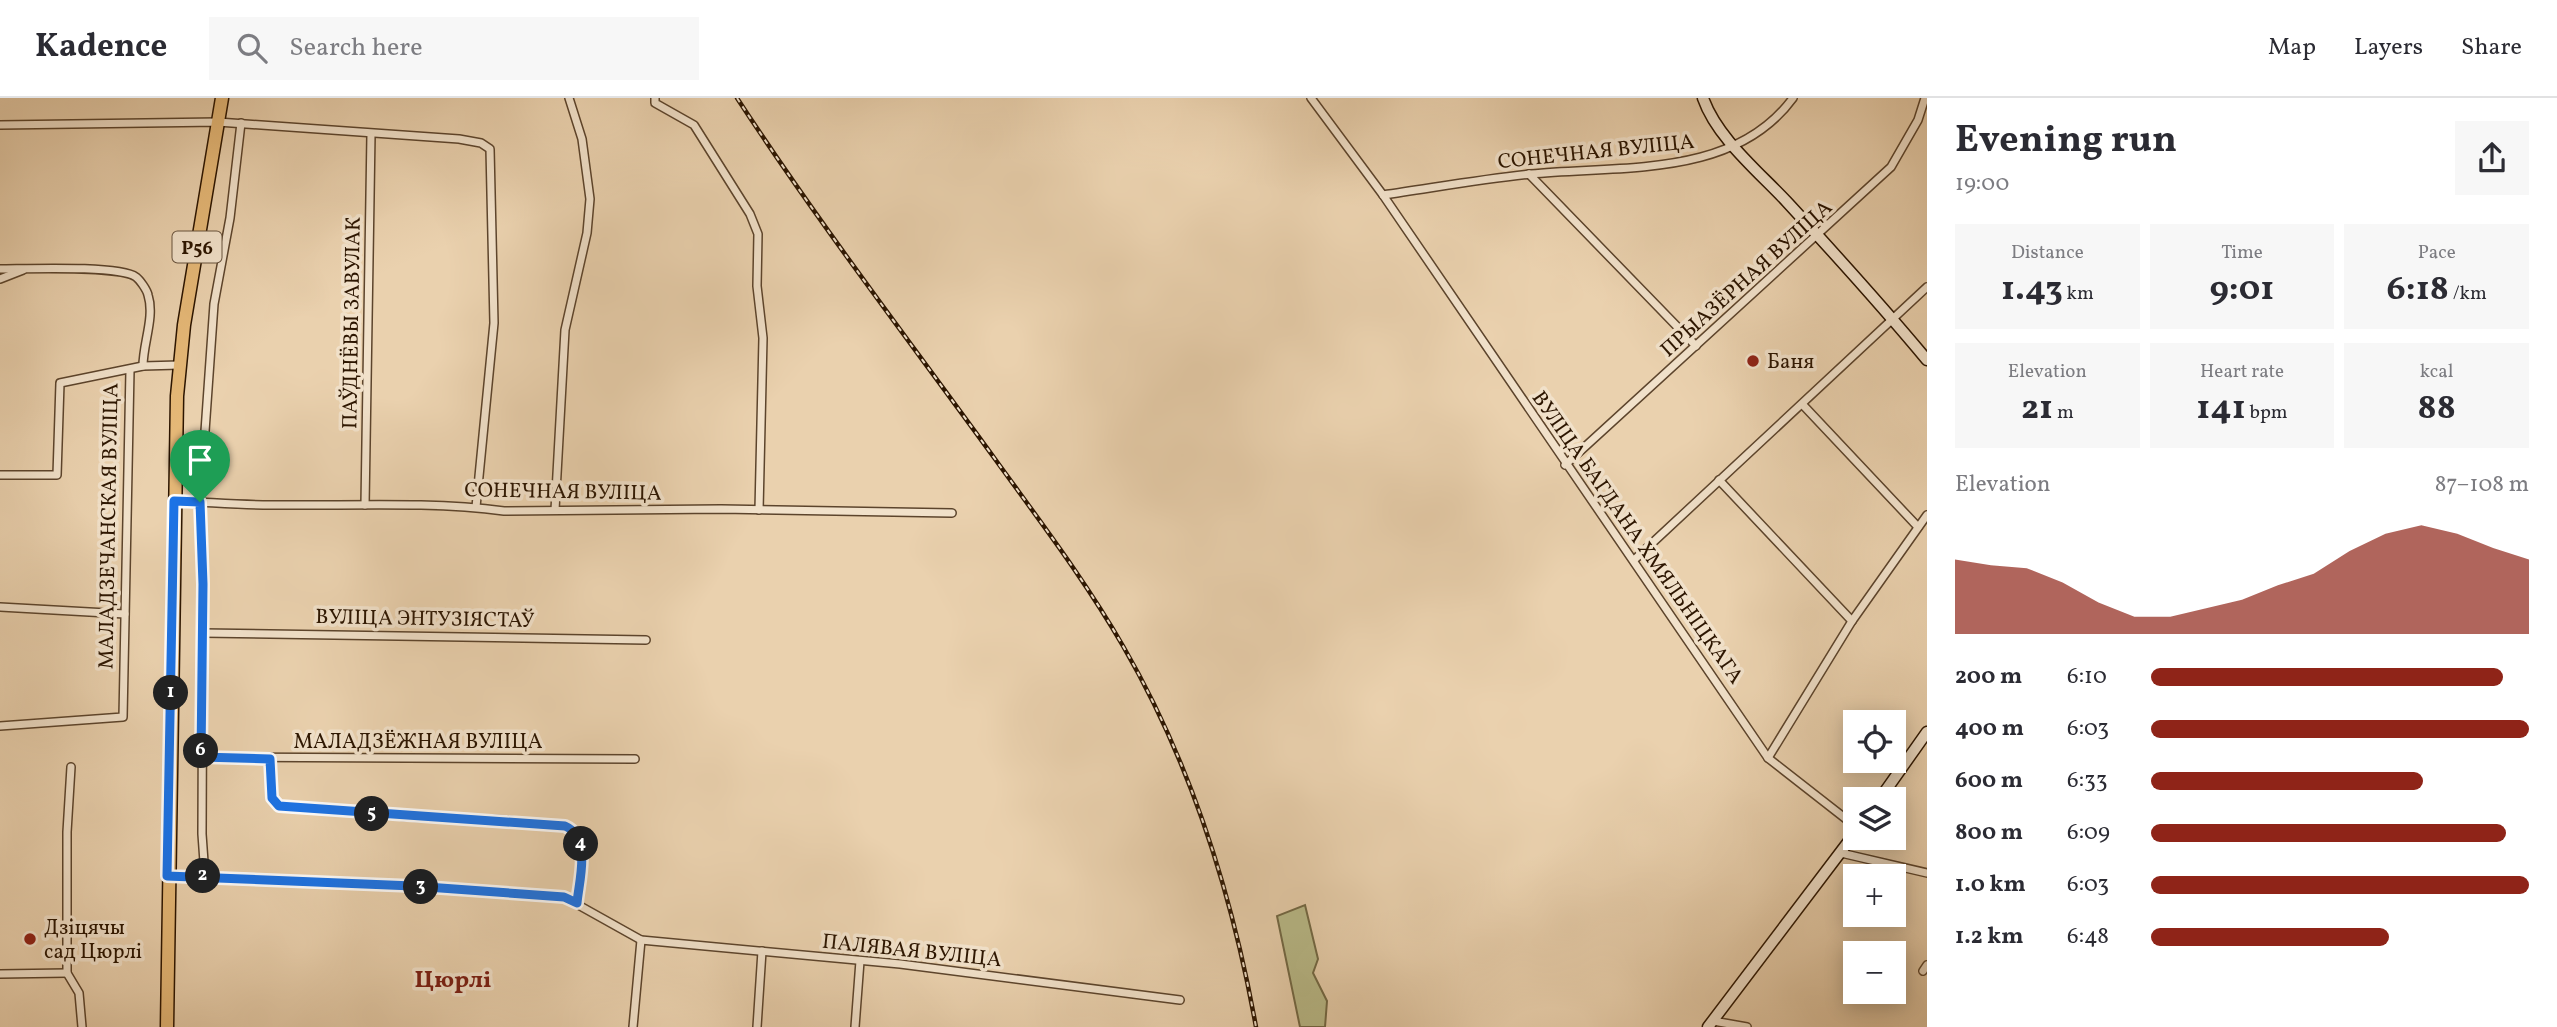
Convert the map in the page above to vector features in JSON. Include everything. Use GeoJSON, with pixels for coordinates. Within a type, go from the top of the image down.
{"type":"FeatureCollection","features":[{"type":"Feature","properties":{"kind":"main road","name":"Р56"},"geometry":{"type":"LineString","coordinates":[[167,1027],[167,876],[177,396],[222,98]]}},
{"type":"Feature","properties":{"kind":"street"},"geometry":{"type":"LineString","coordinates":[[555,510],[565,343],[587,233],[590,199],[582,139],[569,98]]}},
{"type":"Feature","properties":{"kind":"street"},"geometry":{"type":"LineString","coordinates":[[655,98],[655,103],[694,125],[750,214],[758,234],[757,286],[763,338],[759,510]]}},
{"type":"Feature","properties":{"kind":"street","name":"ВУЛІЦА БАГДАНА ХМЯЛЬНІЦКАГА"},"geometry":{"type":"LineString","coordinates":[[1311,98],[1383,195],[1565,465],[1634,560],[1768,758],[1843,817]]}},
{"type":"Feature","properties":{"kind":"street"},"geometry":{"type":"LineString","coordinates":[[1703,98],[1708,112],[1736,146],[1927,360]]}},
{"type":"Feature","properties":{"kind":"street","name":"СОНЕЧНАЯ ВУЛІЦА"},"geometry":{"type":"LineString","coordinates":[[1383,195],[1529,174],[1695,160],[1736,146],[1777,119],[1793,98]]}},
{"type":"Feature","properties":{"kind":"street","name":"ПРЫАЗЁРНАЯ ВУЛІЦА"},"geometry":{"type":"LineString","coordinates":[[1565,465],[1891,167],[1918,120],[1925,98]]}},
{"type":"Feature","properties":{"kind":"street"},"geometry":{"type":"LineString","coordinates":[[205,876],[202,834],[200,502],[214,304],[230,218],[241,123]]}},
{"type":"Feature","properties":{"kind":"street"},"geometry":{"type":"LineString","coordinates":[[0,125],[241,123],[459,139],[481,143],[490,149],[494,323],[476,507]]}},
{"type":"Feature","properties":{"kind":"street","name":"ПАЎДНЁВЫ ЗАВУЛАК"},"geometry":{"type":"LineString","coordinates":[[365,505],[372,134]]}},
{"type":"Feature","properties":{"kind":"street"},"geometry":{"type":"LineString","coordinates":[[1529,174],[1696,346]]}},
{"type":"Feature","properties":{"kind":"street"},"geometry":{"type":"LineString","coordinates":[[0,269],[123,272],[137,277],[148,294],[150,316],[143,366]]}},
{"type":"Feature","properties":{"kind":"street"},"geometry":{"type":"LineString","coordinates":[[0,279],[27,269]]}},
{"type":"Feature","properties":{"kind":"street"},"geometry":{"type":"LineString","coordinates":[[1634,560],[1927,287]]}},
{"type":"Feature","properties":{"kind":"street"},"geometry":{"type":"LineString","coordinates":[[0,475],[57,475],[60,383],[143,366],[180,365]]}},
{"type":"Feature","properties":{"kind":"street","name":"МАЛАДЗЕЧАНСКАЯ ВУЛІЦА"},"geometry":{"type":"LineString","coordinates":[[0,726],[123,717],[130,370]]}},
{"type":"Feature","properties":{"kind":"street"},"geometry":{"type":"LineString","coordinates":[[1803,405],[1918,527]]}},
{"type":"Feature","properties":{"kind":"street"},"geometry":{"type":"LineString","coordinates":[[1719,480],[1852,621]]}},
{"type":"Feature","properties":{"kind":"street","name":"СОНЕЧНАЯ ВУЛІЦА"},"geometry":{"type":"LineString","coordinates":[[174,501],[476,507],[504,510],[952,513]]}},
{"type":"Feature","properties":{"kind":"street"},"geometry":{"type":"LineString","coordinates":[[1768,758],[1852,621],[1927,514]]}},
{"type":"Feature","properties":{"kind":"street"},"geometry":{"type":"LineString","coordinates":[[0,607],[125,614]]}},
{"type":"Feature","properties":{"kind":"street","name":"ВУЛІЦА ЭНТУЗІЯСТАЎ"},"geometry":{"type":"LineString","coordinates":[[202,633],[273,632],[646,640]]}},
{"type":"Feature","properties":{"kind":"street"},"geometry":{"type":"LineString","coordinates":[[1888,787],[1927,732]]}},
{"type":"Feature","properties":{"kind":"street","name":"МАЛАДЗЁЖНАЯ ВУЛІЦА"},"geometry":{"type":"LineString","coordinates":[[201,757],[635,759]]}},
{"type":"Feature","properties":{"kind":"street"},"geometry":{"type":"LineString","coordinates":[[270,759],[272,798],[279,806],[412,817],[506,820],[570,828],[575,832],[582,849],[577,903]]}},
{"type":"Feature","properties":{"kind":"street"},"geometry":{"type":"LineString","coordinates":[[71,767],[66,832],[67,973],[79,993],[82,1027]]}},
{"type":"Feature","properties":{"kind":"street"},"geometry":{"type":"LineString","coordinates":[[1711,1024],[1843,850]]}},
{"type":"Feature","properties":{"kind":"street"},"geometry":{"type":"LineString","coordinates":[[1841,853],[1927,873]]}},
{"type":"Feature","properties":{"kind":"street"},"geometry":{"type":"LineString","coordinates":[[167,876],[564,897],[641,940],[633,1027]]}},
{"type":"Feature","properties":{"kind":"street","name":"ПАЛЯВАЯ ВУЛІЦА"},"geometry":{"type":"LineString","coordinates":[[641,940],[860,961],[1180,1000]]}},
{"type":"Feature","properties":{"kind":"street"},"geometry":{"type":"LineString","coordinates":[[757,1027],[762,951]]}},
{"type":"Feature","properties":{"kind":"street"},"geometry":{"type":"LineString","coordinates":[[855,1027],[860,961]]}},
{"type":"Feature","properties":{"kind":"street"},"geometry":{"type":"LineString","coordinates":[[0,974],[67,973]]}},
{"type":"Feature","properties":{"kind":"street"},"geometry":{"type":"LineString","coordinates":[[1711,1024],[1747,1027]]}},
{"type":"Feature","properties":{"kind":"green space"},"geometry":{"type":"Polygon","coordinates":[[[1305,905],[1318,959],[1313,973],[1327,1001],[1325,1027],[1300,1027],[1277,916],[1305,905]]]}},
{"type":"Feature","properties":{"kind":"railway"},"geometry":{"type":"LineString","coordinates":[[737,98],[831,235],[1061,551],[1123,646],[1169,736],[1206,830],[1235,928],[1256,1027]]}},
{"type":"Feature","properties":{"kind":"place","name":"Баня"},"geometry":{"type":"Point","coordinates":[1753,361]}},
{"type":"Feature","properties":{"kind":"place","name":"Дзіцячы сад Цюрлі"},"geometry":{"type":"Point","coordinates":[30,939]}},
{"type":"Feature","properties":{"kind":"district","name":"Цюрлі"},"geometry":{"type":"Point","coordinates":[453,979]}},
{"type":"Feature","properties":{"kind":"route"},"geometry":{"type":"LineString","coordinates":[[174,501],[200,502],[203,584],[201,757],[270,759],[272,798],[279,806],[565,826],[575,832],[582,849],[577,903],[564,897],[413,886],[167,876],[174,501]]}}]}
